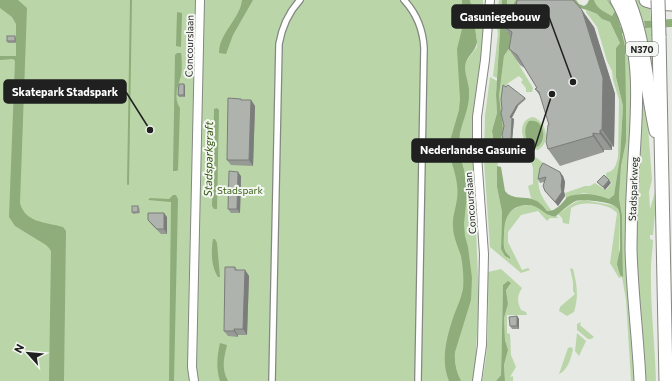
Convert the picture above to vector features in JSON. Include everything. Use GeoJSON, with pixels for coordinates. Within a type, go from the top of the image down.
{"type":"FeatureCollection","features":[{"type":"Feature","properties":{"kind":"highway","name":"N370"},"geometry":{"type":"LineString","coordinates":[[628,0],[641,43],[651,109],[663,164]]}},
{"type":"Feature","properties":{"kind":"highway"},"geometry":{"type":"LineString","coordinates":[[646,0],[656,3],[672,4]]}},
{"type":"Feature","properties":{"kind":"highway"},"geometry":{"type":"LineString","coordinates":[[658,0],[663,164],[666,381]]}},
{"type":"Feature","properties":{"kind":"main road","name":"Stadsparkweg"},"geometry":{"type":"LineString","coordinates":[[616,0],[623,13],[628,30],[634,55],[636,72],[636,126],[631,247],[640,381]]}},
{"type":"Feature","properties":{"kind":"street","name":"Concourslaan"},"geometry":{"type":"LineString","coordinates":[[192,380],[200,0]]}},
{"type":"Feature","properties":{"kind":"street"},"geometry":{"type":"LineString","coordinates":[[272,381],[279,44],[286,19],[300,0]]}},
{"type":"Feature","properties":{"kind":"street"},"geometry":{"type":"LineString","coordinates":[[404,0],[420,24],[424,48],[418,381]]}},
{"type":"Feature","properties":{"kind":"street","name":"Concourslaan"},"geometry":{"type":"LineString","coordinates":[[477,381],[482,345],[484,254],[477,155],[477,117],[485,60],[490,0]]}},
{"type":"Feature","properties":{"kind":"green space","name":"Stadspark"},"geometry":{"type":"Polygon","coordinates":[[[0,0],[467,0],[467,60],[477,47],[470,0],[483,0],[483,40],[473,148],[467,150],[467,155],[473,159],[479,300],[476,351],[479,381],[0,381],[0,0]]]}},
{"type":"Feature","properties":{"kind":"green space"},"geometry":{"type":"Polygon","coordinates":[[[499,0],[502,0],[497,78],[493,76],[498,34],[496,22],[499,0]]]}},
{"type":"Feature","properties":{"kind":"green space"},"geometry":{"type":"Polygon","coordinates":[[[507,0],[516,0],[508,32],[506,32],[507,0]]]}},
{"type":"Feature","properties":{"kind":"green space"},"geometry":{"type":"Polygon","coordinates":[[[594,0],[607,0],[614,9],[615,8],[608,0],[614,0],[631,53],[635,381],[631,381],[626,300],[622,277],[619,278],[610,263],[617,213],[608,207],[588,203],[571,208],[569,224],[563,223],[562,218],[558,214],[573,203],[584,200],[616,206],[620,215],[619,253],[623,276],[622,215],[619,198],[621,166],[626,142],[625,46],[622,32],[624,33],[615,11],[612,16],[604,12],[599,8],[594,0]]]}},
{"type":"Feature","properties":{"kind":"green space"},"geometry":{"type":"Polygon","coordinates":[[[631,0],[638,0],[650,7],[651,20],[644,21],[645,28],[652,28],[654,44],[653,76],[631,0]]]}},
{"type":"Feature","properties":{"kind":"green space"},"geometry":{"type":"Polygon","coordinates":[[[586,10],[597,14],[602,19],[610,22],[620,43],[616,48],[616,77],[623,106],[620,157],[614,195],[609,199],[584,193],[567,197],[566,199],[565,193],[585,186],[590,186],[595,183],[606,190],[612,183],[606,178],[606,173],[613,169],[616,165],[618,157],[619,100],[612,71],[607,61],[597,27],[586,10]]]}},
{"type":"Feature","properties":{"kind":"green space"},"geometry":{"type":"Polygon","coordinates":[[[626,10],[647,113],[652,180],[649,192],[650,209],[658,182],[653,235],[650,235],[650,239],[653,240],[651,281],[656,381],[641,381],[633,232],[639,118],[626,10]]]}},
{"type":"Feature","properties":{"kind":"green space"},"geometry":{"type":"Polygon","coordinates":[[[513,41],[518,63],[533,88],[532,92],[526,92],[526,88],[521,82],[523,80],[519,76],[508,83],[506,87],[505,128],[503,137],[506,149],[504,153],[488,154],[488,152],[484,154],[485,116],[490,77],[497,81],[497,113],[492,131],[495,151],[502,147],[501,138],[503,128],[499,96],[504,56],[513,41]]]}},
{"type":"Feature","properties":{"kind":"green space"},"geometry":{"type":"Polygon","coordinates":[[[533,117],[542,123],[546,132],[545,142],[538,150],[532,148],[528,144],[522,134],[524,123],[527,119],[533,117]]]}},
{"type":"Feature","properties":{"kind":"green space"},"geometry":{"type":"Polygon","coordinates":[[[529,155],[537,158],[543,163],[540,170],[538,183],[541,194],[552,211],[547,211],[538,202],[531,198],[528,186],[533,184],[533,168],[529,155]]]}},
{"type":"Feature","properties":{"kind":"green space"},"geometry":{"type":"Polygon","coordinates":[[[484,161],[497,161],[497,187],[502,212],[501,249],[509,260],[504,246],[504,223],[506,216],[512,210],[520,206],[529,205],[538,207],[550,216],[556,215],[558,218],[550,218],[547,221],[538,211],[521,215],[508,232],[508,242],[522,270],[528,268],[530,270],[521,273],[490,247],[484,161]]]}},
{"type":"Feature","properties":{"kind":"green space"},"geometry":{"type":"Polygon","coordinates":[[[570,268],[573,269],[577,296],[574,312],[567,316],[559,311],[560,307],[575,294],[573,291],[570,268]]]}},
{"type":"Feature","properties":{"kind":"green space"},"geometry":{"type":"Polygon","coordinates":[[[501,269],[522,288],[518,296],[518,301],[521,310],[526,312],[527,315],[507,315],[507,333],[510,334],[511,355],[516,367],[510,377],[513,376],[513,381],[505,381],[504,365],[508,350],[505,340],[504,318],[508,304],[506,290],[510,285],[503,285],[501,375],[496,381],[482,381],[485,367],[487,340],[488,272],[501,269]]]}},
{"type":"Feature","properties":{"kind":"green space"},"geometry":{"type":"Polygon","coordinates":[[[581,322],[580,325],[594,337],[588,339],[577,330],[577,324],[581,322]]]}},
{"type":"Feature","properties":{"kind":"green space"},"geometry":{"type":"Polygon","coordinates":[[[577,333],[586,341],[579,356],[575,351],[577,333]]]}},
{"type":"Feature","properties":{"kind":"green space"},"geometry":{"type":"Polygon","coordinates":[[[571,347],[573,349],[569,363],[565,370],[559,374],[568,348],[571,347]]]}},
{"type":"Feature","properties":{"kind":"shaded area"},"geometry":{"type":"Polygon","coordinates":[[[0,0],[18,0],[27,8],[20,203],[23,210],[31,218],[37,221],[63,227],[66,231],[64,381],[49,381],[51,251],[46,245],[15,226],[9,217],[15,61],[13,59],[0,60],[0,56],[16,56],[16,24],[12,17],[0,8],[0,0]]]}},
{"type":"Feature","properties":{"kind":"shaded area"},"geometry":{"type":"Polygon","coordinates":[[[242,0],[253,0],[233,35],[226,54],[219,53],[222,39],[238,13],[242,0]]]}},
{"type":"Feature","properties":{"kind":"shaded area"},"geometry":{"type":"Polygon","coordinates":[[[462,0],[470,0],[477,42],[475,49],[465,63],[465,71],[469,88],[469,99],[460,131],[459,144],[450,141],[459,110],[460,99],[457,49],[463,25],[462,0]]]}},
{"type":"Feature","properties":{"kind":"shaded area"},"geometry":{"type":"Polygon","coordinates":[[[502,0],[507,0],[506,32],[508,32],[511,11],[516,0],[524,0],[513,42],[504,56],[499,96],[503,128],[501,138],[502,148],[500,151],[495,151],[492,131],[497,113],[496,95],[502,0]]]}},
{"type":"Feature","properties":{"kind":"shaded area"},"geometry":{"type":"Polygon","coordinates":[[[551,0],[576,0],[579,4],[584,6],[589,0],[594,0],[599,8],[612,16],[615,11],[608,0],[615,8],[621,28],[623,27],[624,33],[622,33],[625,46],[626,142],[621,166],[619,198],[622,215],[623,277],[620,275],[617,264],[620,249],[620,215],[616,207],[603,202],[584,200],[576,201],[556,216],[549,215],[536,207],[528,205],[516,207],[509,214],[504,228],[504,246],[510,259],[505,256],[501,249],[502,212],[497,187],[497,166],[501,167],[505,191],[508,194],[514,197],[529,198],[534,200],[541,204],[547,211],[556,209],[567,197],[572,195],[588,194],[609,199],[614,195],[620,157],[623,106],[616,77],[616,48],[620,43],[610,22],[587,10],[551,0]]]}},
{"type":"Feature","properties":{"kind":"shaded area"},"geometry":{"type":"Polygon","coordinates":[[[177,12],[182,13],[181,47],[176,46],[177,12]]]}},
{"type":"Feature","properties":{"kind":"shaded area"},"geometry":{"type":"Polygon","coordinates":[[[672,19],[672,27],[645,28],[644,21],[672,19]]]}},
{"type":"Feature","properties":{"kind":"shaded area"},"geometry":{"type":"Polygon","coordinates":[[[177,53],[181,53],[182,68],[176,96],[180,108],[178,170],[173,171],[175,55],[177,53]]]}},
{"type":"Feature","properties":{"kind":"shaded area"},"geometry":{"type":"Polygon","coordinates":[[[217,108],[219,110],[217,209],[214,209],[212,206],[214,109],[217,108]]]}},
{"type":"Feature","properties":{"kind":"shaded area"},"geometry":{"type":"Polygon","coordinates":[[[529,121],[538,123],[543,130],[542,140],[537,147],[533,146],[527,141],[525,133],[529,121]]]}},
{"type":"Feature","properties":{"kind":"shaded area"},"geometry":{"type":"Polygon","coordinates":[[[454,158],[461,159],[464,170],[467,193],[464,224],[472,278],[471,300],[455,352],[456,367],[461,381],[449,381],[445,365],[449,331],[463,289],[461,256],[453,230],[453,219],[457,194],[456,180],[451,160],[454,158]]]}},
{"type":"Feature","properties":{"kind":"shaded area"},"geometry":{"type":"Polygon","coordinates":[[[173,195],[176,195],[178,199],[174,381],[169,381],[171,202],[148,200],[150,198],[169,199],[173,195]]]}},
{"type":"Feature","properties":{"kind":"shaded area"},"geometry":{"type":"Polygon","coordinates":[[[213,239],[215,239],[217,243],[220,277],[218,277],[213,264],[213,239]]]}},
{"type":"Feature","properties":{"kind":"shaded area"},"geometry":{"type":"Polygon","coordinates":[[[508,281],[511,283],[506,290],[508,304],[504,318],[505,340],[508,350],[504,365],[505,381],[496,381],[501,375],[503,285],[508,281]]]}},
{"type":"Feature","properties":{"kind":"shaded area"},"geometry":{"type":"Polygon","coordinates":[[[220,343],[227,345],[224,359],[224,372],[228,381],[220,381],[218,372],[217,362],[220,343]]]}},
{"type":"Feature","properties":{"kind":"building"},"geometry":{"type":"Polygon","coordinates":[[[517,0],[573,0],[582,10],[603,78],[602,130],[600,130],[600,134],[593,133],[593,136],[548,149],[546,142],[549,125],[539,92],[535,89],[537,88],[517,55],[509,49],[512,32],[502,25],[511,12],[515,14],[517,0]]]}},
{"type":"Feature","properties":{"kind":"building"},"geometry":{"type":"Polygon","coordinates":[[[7,36],[15,36],[15,41],[7,41],[7,36]]]}},
{"type":"Feature","properties":{"kind":"building"},"geometry":{"type":"Polygon","coordinates":[[[179,84],[184,84],[184,95],[178,95],[179,84]]]}},
{"type":"Feature","properties":{"kind":"building"},"geometry":{"type":"Polygon","coordinates":[[[503,85],[506,87],[508,85],[525,98],[517,105],[510,117],[512,118],[511,140],[515,144],[508,151],[505,148],[502,135],[504,126],[501,113],[503,85]]]}},
{"type":"Feature","properties":{"kind":"building"},"geometry":{"type":"Polygon","coordinates":[[[228,98],[251,100],[249,160],[227,160],[228,98]]]}},
{"type":"Feature","properties":{"kind":"building"},"geometry":{"type":"Polygon","coordinates":[[[543,163],[560,172],[562,178],[562,192],[555,202],[545,191],[543,186],[546,177],[538,179],[540,168],[543,163]]]}},
{"type":"Feature","properties":{"kind":"building"},"geometry":{"type":"Polygon","coordinates":[[[229,171],[238,172],[237,209],[228,209],[229,171]]]}},
{"type":"Feature","properties":{"kind":"building"},"geometry":{"type":"Polygon","coordinates":[[[604,175],[609,180],[603,187],[597,182],[604,175]]]}},
{"type":"Feature","properties":{"kind":"building"},"geometry":{"type":"Polygon","coordinates":[[[132,206],[138,206],[138,212],[132,212],[132,206]]]}},
{"type":"Feature","properties":{"kind":"building"},"geometry":{"type":"Polygon","coordinates":[[[148,213],[164,213],[164,229],[157,229],[148,220],[148,213]]]}},
{"type":"Feature","properties":{"kind":"building"},"geometry":{"type":"Polygon","coordinates":[[[225,267],[235,267],[235,270],[245,270],[243,329],[234,329],[234,331],[224,331],[225,267]]]}},
{"type":"Feature","properties":{"kind":"building"},"geometry":{"type":"Polygon","coordinates":[[[517,316],[517,326],[510,326],[509,317],[517,316]]]}},
{"type":"Feature","properties":{"kind":"waterway"},"geometry":{"type":"LineString","coordinates":[[128,184],[131,0]]}},
{"type":"Feature","properties":{"kind":"place","name":"Gasuniegebouw"},"geometry":{"type":"Point","coordinates":[573,82]}},
{"type":"Feature","properties":{"kind":"place","name":"Nederlandse Gasunie"},"geometry":{"type":"Point","coordinates":[552,94]}},
{"type":"Feature","properties":{"kind":"place","name":"Skatepark Stadspark"},"geometry":{"type":"Point","coordinates":[150,130]}},
{"type":"Feature","properties":{"kind":"water label","name":"Stadsparkgraft"},"geometry":{"type":"Point","coordinates":[208,159]}}]}
